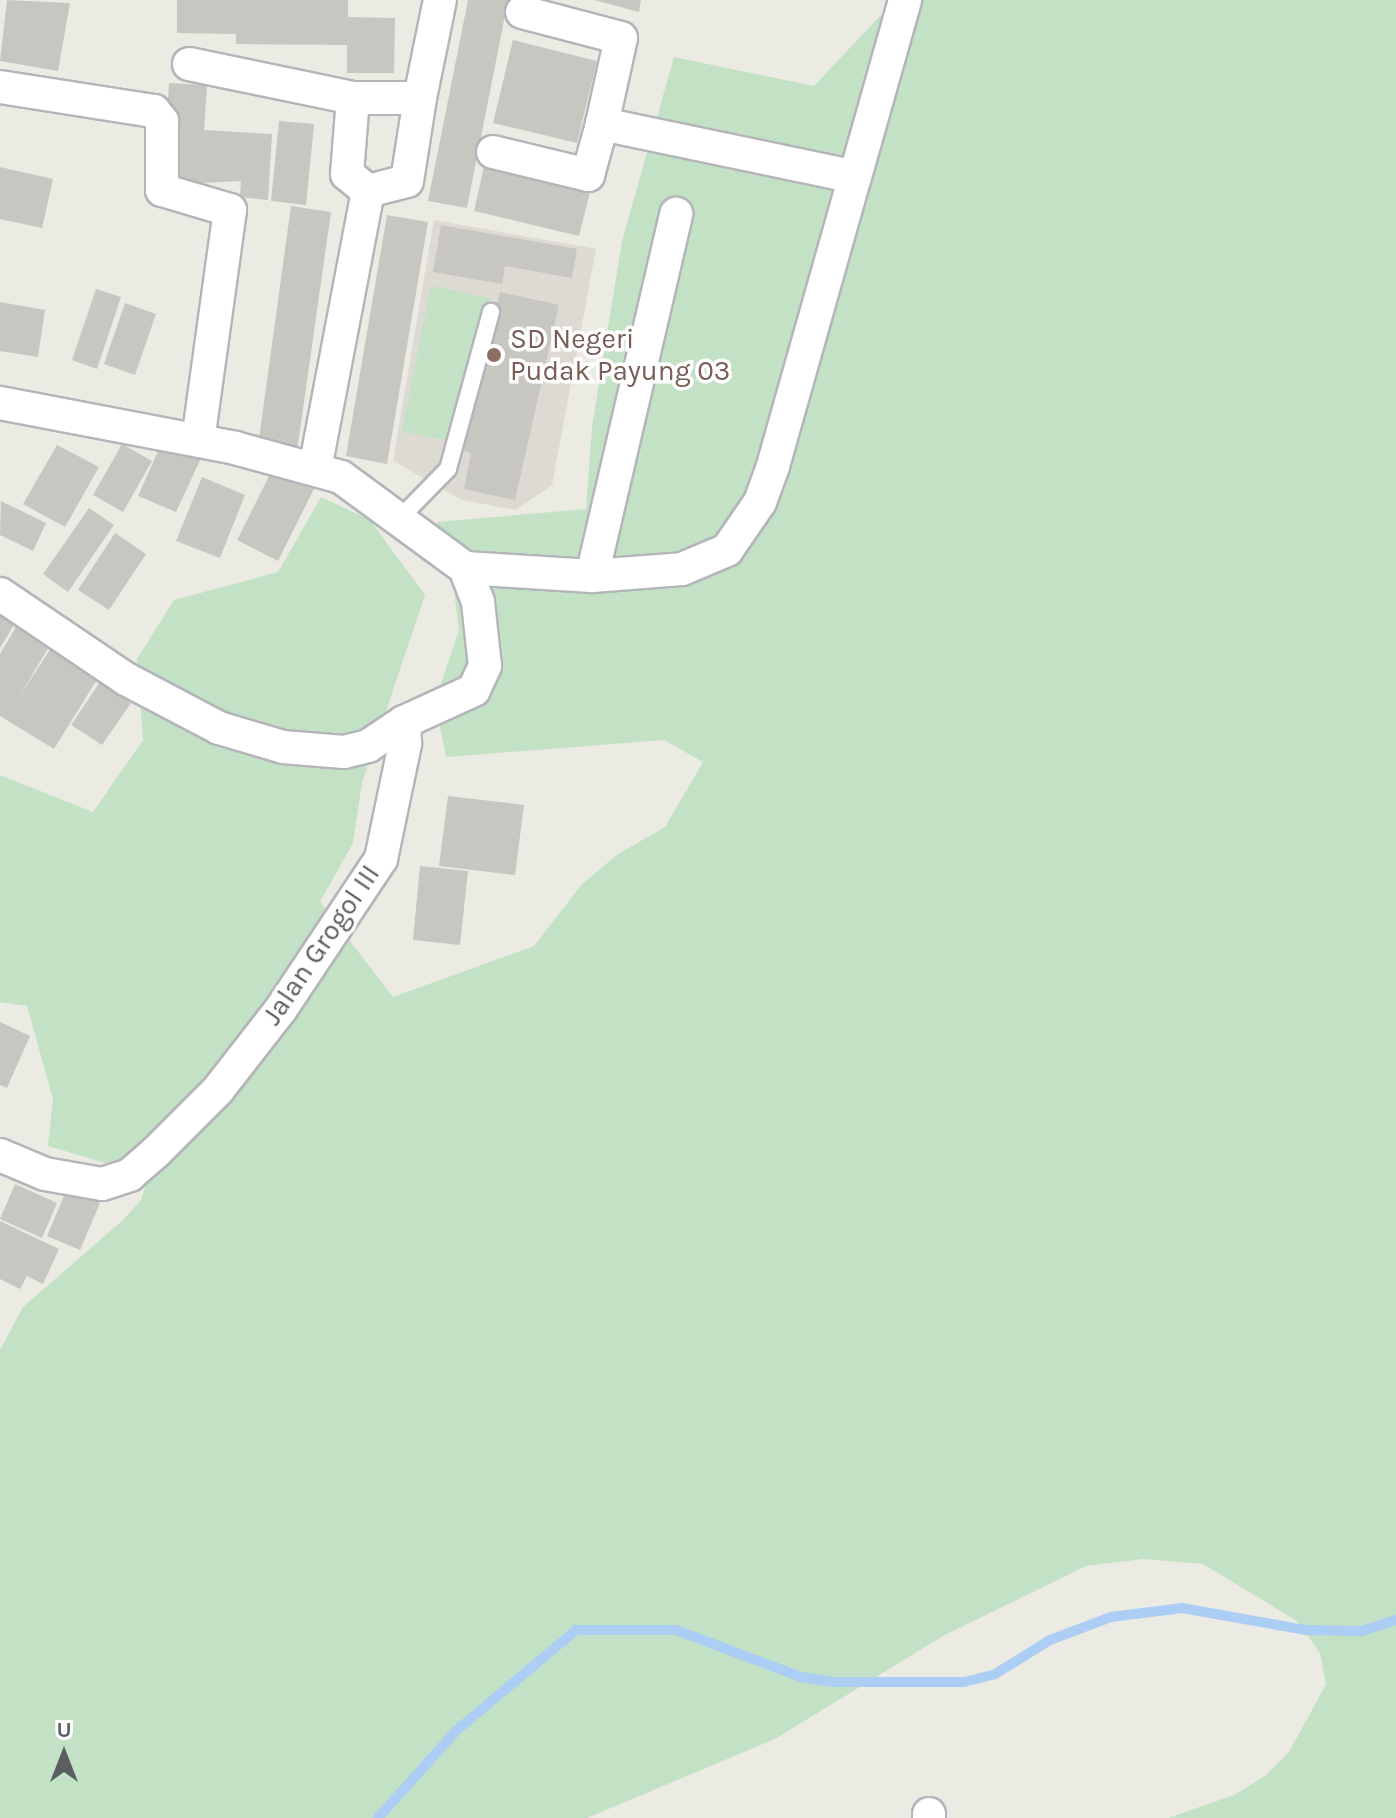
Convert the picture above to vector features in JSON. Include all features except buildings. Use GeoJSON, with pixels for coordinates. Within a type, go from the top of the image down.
{"type":"FeatureCollection","features":[{"type":"Feature","properties":{"kind":"street"},"geometry":{"type":"LineString","coordinates":[[368,191],[407,181],[440,0]]}},
{"type":"Feature","properties":{"kind":"street"},"geometry":{"type":"LineString","coordinates":[[0,403],[198,440],[341,477],[401,517],[465,568],[592,576],[682,569],[727,550],[743,532],[773,466],[905,0]]}},
{"type":"Feature","properties":{"kind":"street"},"geometry":{"type":"LineString","coordinates":[[493,152],[588,175],[621,38],[522,12]]}},
{"type":"Feature","properties":{"kind":"street"},"geometry":{"type":"LineString","coordinates":[[189,64],[353,98],[420,98]]}},
{"type":"Feature","properties":{"kind":"street"},"geometry":{"type":"LineString","coordinates":[[0,87],[154,111],[162,121],[160,188],[230,210],[198,440]]}},
{"type":"Feature","properties":{"kind":"street"},"geometry":{"type":"LineString","coordinates":[[353,98],[347,174],[368,191]]}},
{"type":"Feature","properties":{"kind":"street"},"geometry":{"type":"LineString","coordinates":[[602,124],[855,177]]}},
{"type":"Feature","properties":{"kind":"street"},"geometry":{"type":"LineString","coordinates":[[315,469],[368,191]]}},
{"type":"Feature","properties":{"kind":"street"},"geometry":{"type":"LineString","coordinates":[[592,576],[676,214]]}},
{"type":"Feature","properties":{"kind":"street"},"geometry":{"type":"LineString","coordinates":[[0,594],[126,679],[219,728],[283,747],[344,752],[368,746],[404,722],[481,684],[484,643],[465,568]]}},
{"type":"Feature","properties":{"kind":"street","name":"Jalan Grogol III"},"geometry":{"type":"LineString","coordinates":[[0,1155],[45,1174],[102,1184],[130,1175],[218,1090],[353,905],[381,859],[390,828],[404,722]]}},
{"type":"Feature","properties":{"kind":"lane"},"geometry":{"type":"LineString","coordinates":[[401,517],[448,469],[491,312]]}},
{"type":"Feature","properties":{"kind":"shaded area","name":"SD Negeri Pudak Payung 03"},"geometry":{"type":"Polygon","coordinates":[[[434,220],[596,249],[552,485],[516,510],[462,500],[393,461],[434,220]]]}},
{"type":"Feature","properties":{"kind":"green space"},"geometry":{"type":"Polygon","coordinates":[[[895,0],[1396,0],[1396,1818],[1168,1818],[1234,1795],[1265,1776],[1289,1752],[1326,1684],[1320,1653],[1297,1621],[1203,1564],[1143,1559],[1086,1566],[943,1636],[775,1739],[587,1818],[0,1818],[0,1350],[23,1307],[123,1220],[141,1200],[149,1176],[48,1146],[53,1099],[27,1006],[0,1002],[0,775],[93,812],[143,740],[137,659],[174,600],[278,572],[321,497],[370,520],[425,595],[362,783],[353,843],[320,902],[393,997],[534,946],[582,884],[618,854],[665,827],[703,762],[664,740],[446,757],[435,701],[459,630],[450,558],[437,522],[586,509],[592,427],[622,241],[674,57],[814,86],[895,0]]]}},
{"type":"Feature","properties":{"kind":"green space"},"geometry":{"type":"Polygon","coordinates":[[[431,286],[490,298],[454,442],[402,431],[431,286]]]}},
{"type":"Feature","properties":{"kind":"waterway"},"geometry":{"type":"LineString","coordinates":[[378,1818],[457,1730],[576,1630],[676,1630],[801,1677],[834,1682],[964,1682],[995,1674],[1050,1640],[1111,1617],[1182,1608],[1306,1630],[1362,1631],[1396,1620]]}},
{"type":"Feature","properties":{"kind":"place","name":"SD Negeri Pudak Payung 03"},"geometry":{"type":"Point","coordinates":[494,355]}}]}
